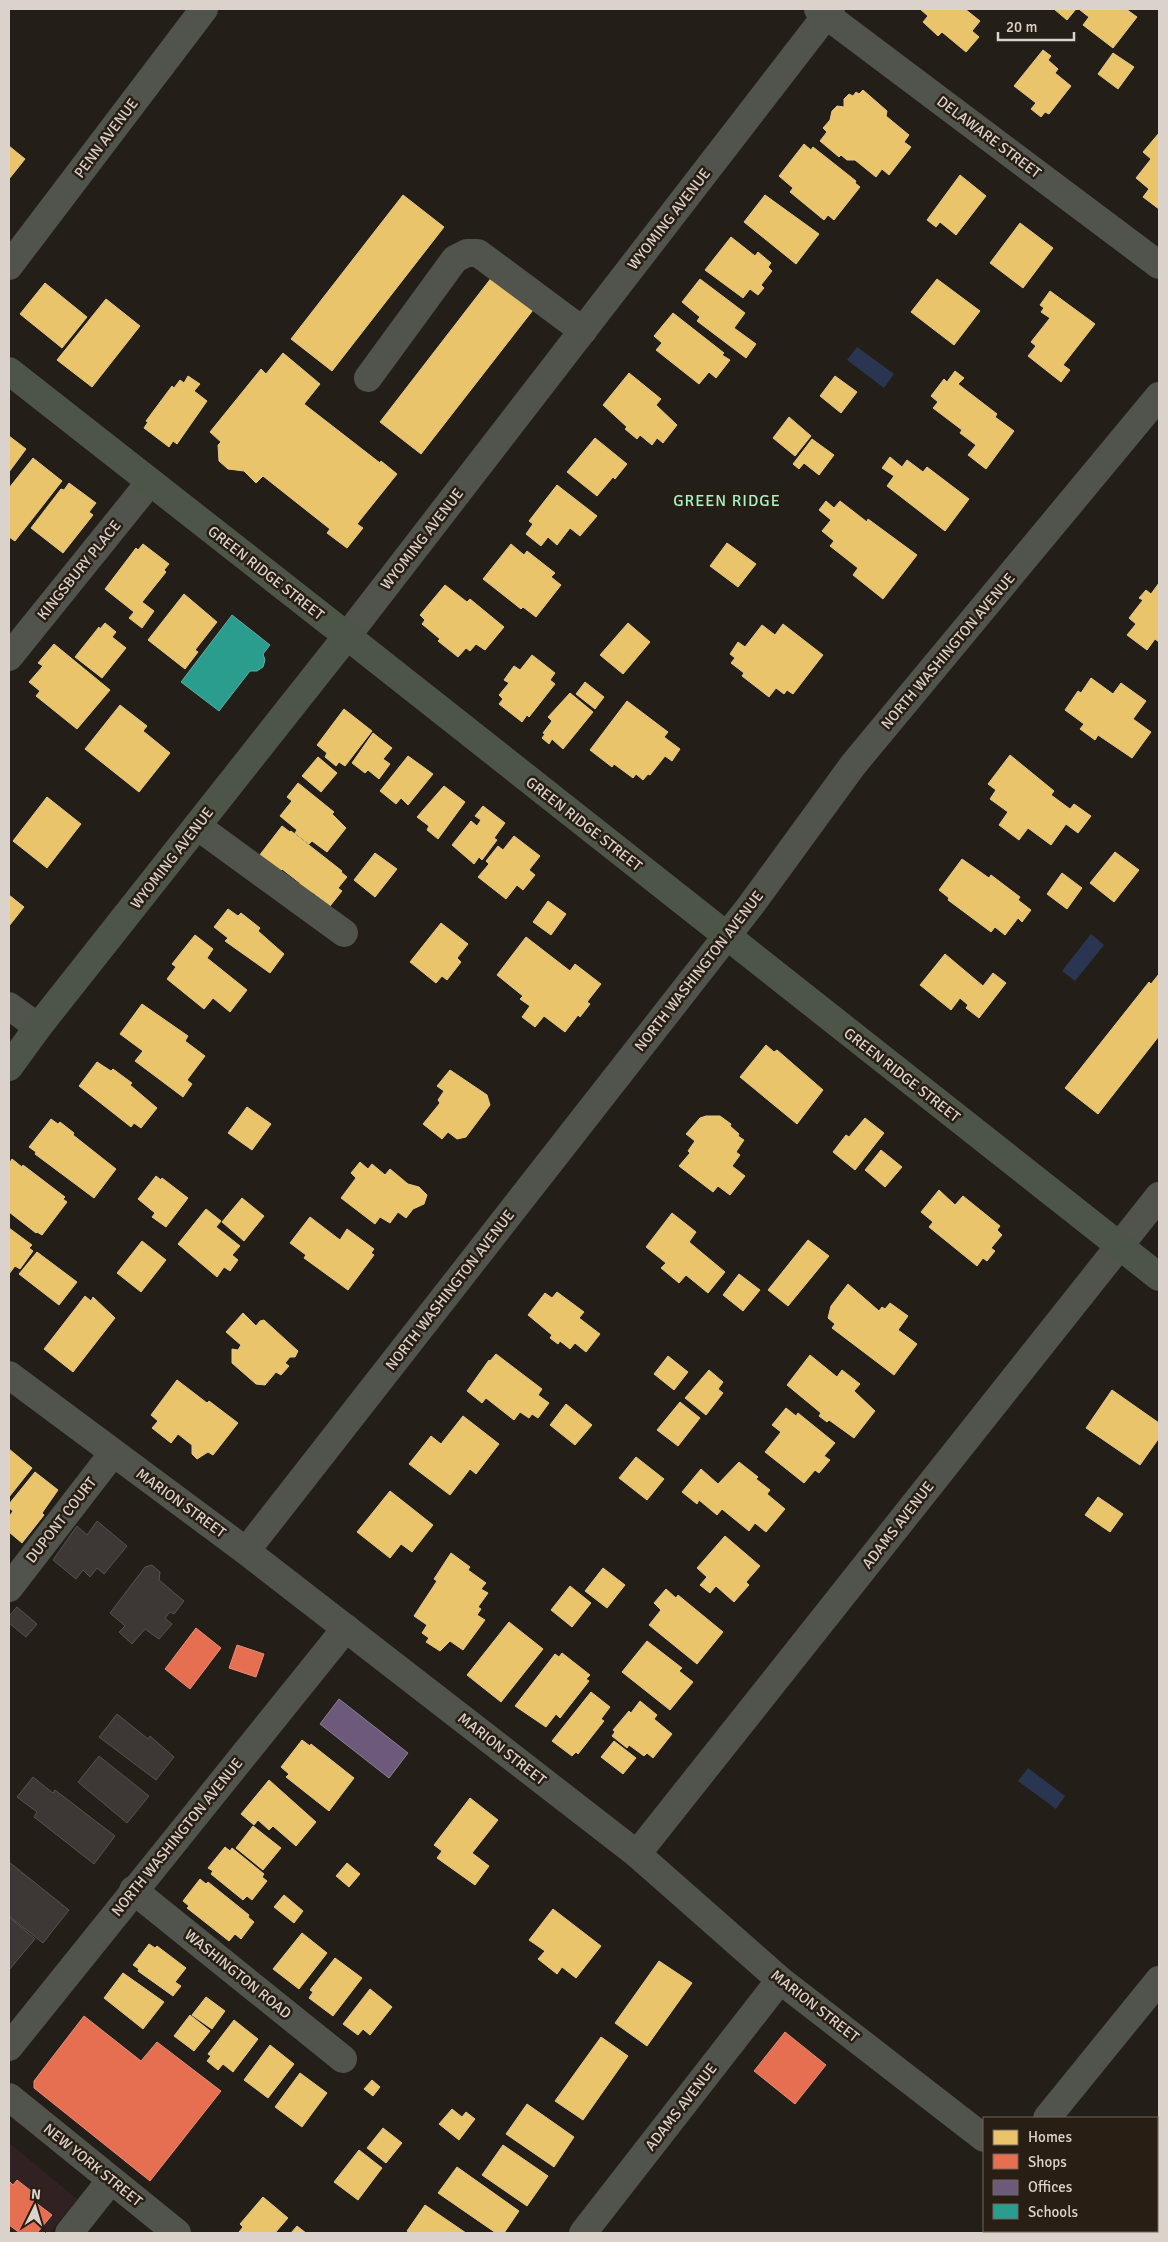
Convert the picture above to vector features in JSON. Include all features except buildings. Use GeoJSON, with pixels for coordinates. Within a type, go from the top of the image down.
{"type":"FeatureCollection","features":[{"type":"Feature","properties":{"kind":"main road","name":"GREEN RIDGE STREET"},"geometry":{"type":"LineString","coordinates":[[9,371],[1159,1277]]}},
{"type":"Feature","properties":{"kind":"main road","name":"WYOMING AVENUE"},"geometry":{"type":"LineString","coordinates":[[9,1067],[347,636]]}},
{"type":"Feature","properties":{"kind":"street","name":"PENN AVENUE"},"geometry":{"type":"LineString","coordinates":[[9,266],[204,9]]}},
{"type":"Feature","properties":{"kind":"street","name":"DELAWARE STREET"},"geometry":{"type":"LineString","coordinates":[[825,11],[1159,265]]}},
{"type":"Feature","properties":{"kind":"street","name":"WYOMING AVENUE"},"geometry":{"type":"LineString","coordinates":[[347,636],[583,331],[825,11]]}},
{"type":"Feature","properties":{"kind":"street"},"geometry":{"type":"LineString","coordinates":[[368,378],[455,259],[467,252],[478,253],[583,331]]}},
{"type":"Feature","properties":{"kind":"street","name":"NORTH WASHINGTON AVENUE"},"geometry":{"type":"LineString","coordinates":[[246,1551],[751,905],[853,765],[1159,396]]}},
{"type":"Feature","properties":{"kind":"street","name":"KINGSBURY PLACE"},"geometry":{"type":"LineString","coordinates":[[9,657],[150,482]]}},
{"type":"Feature","properties":{"kind":"street"},"geometry":{"type":"LineString","coordinates":[[197,826],[344,933]]}},
{"type":"Feature","properties":{"kind":"street"},"geometry":{"type":"LineString","coordinates":[[9,1006],[38,1028]]}},
{"type":"Feature","properties":{"kind":"street","name":"ADAMS AVENUE"},"geometry":{"type":"LineString","coordinates":[[637,1854],[1159,1196]]}},
{"type":"Feature","properties":{"kind":"street","name":"MARION STREET"},"geometry":{"type":"LineString","coordinates":[[9,1375],[246,1551],[637,1854],[780,1980],[983,2137]]}},
{"type":"Feature","properties":{"kind":"street","name":"DUPONT COURT"},"geometry":{"type":"LineString","coordinates":[[9,1588],[113,1453]]}},
{"type":"Feature","properties":{"kind":"street","name":"NORTH WASHINGTON AVENUE"},"geometry":{"type":"LineString","coordinates":[[9,2047],[133,1890],[346,1628]]}},
{"type":"Feature","properties":{"kind":"street","name":"WASHINGTON ROAD"},"geometry":{"type":"LineString","coordinates":[[133,1890],[343,2059]]}},
{"type":"Feature","properties":{"kind":"street","name":"ADAMS AVENUE"},"geometry":{"type":"LineString","coordinates":[[583,2233],[780,1980]]}},
{"type":"Feature","properties":{"kind":"street"},"geometry":{"type":"LineString","coordinates":[[1048,2117],[1159,1980]]}},
{"type":"Feature","properties":{"kind":"street","name":"NEW YORK STREET"},"geometry":{"type":"LineString","coordinates":[[9,2097],[177,2233]]}},
{"type":"Feature","properties":{"kind":"street"},"geometry":{"type":"LineString","coordinates":[[69,2233],[110,2180]]}},
{"type":"Feature","properties":{"kind":"shaded area"},"geometry":{"type":"Polygon","coordinates":[[[9,2143],[77,2199],[49,2233],[15,2233],[9,2229],[9,2143]]]}},
{"type":"Feature","properties":{"kind":"water"},"geometry":{"type":"Polygon","coordinates":[[[857,347],[894,374],[884,388],[847,360],[857,347]]]}},
{"type":"Feature","properties":{"kind":"water"},"geometry":{"type":"Polygon","coordinates":[[[1091,934],[1104,945],[1075,981],[1062,971],[1091,934]]]}},
{"type":"Feature","properties":{"kind":"water"},"geometry":{"type":"Polygon","coordinates":[[[1028,1768],[1065,1796],[1056,1809],[1018,1781],[1028,1768]]]}},
{"type":"Feature","properties":{"kind":"district","name":"GREEN RIDGE"},"geometry":{"type":"Point","coordinates":[727,500]}}]}
